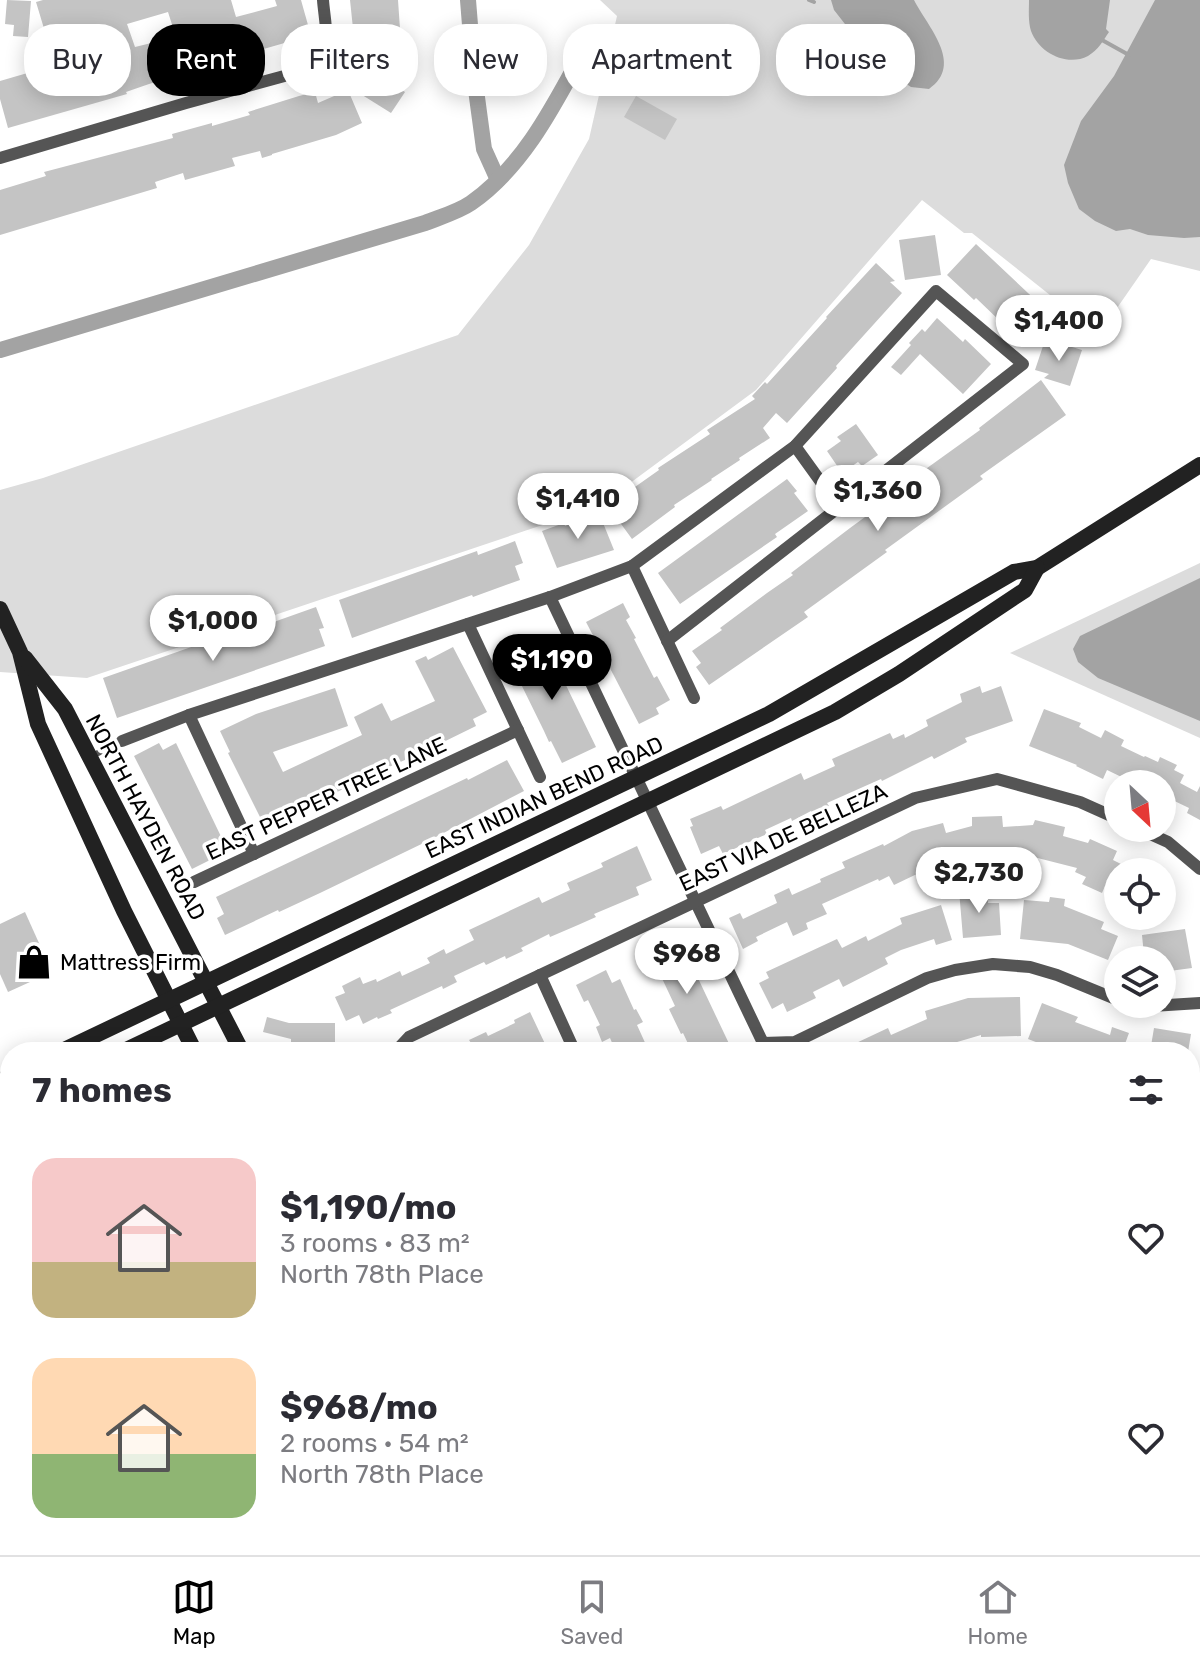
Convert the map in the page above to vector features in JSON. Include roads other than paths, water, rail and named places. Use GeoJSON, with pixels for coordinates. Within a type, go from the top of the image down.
{"type":"FeatureCollection","features":[{"type":"Feature","properties":{"kind":"main road","name":"EAST INDIAN BEND ROAD"},"geometry":{"type":"LineString","coordinates":[[81,1042],[769,714],[1014,572],[1037,568],[1200,465]]}},
{"type":"Feature","properties":{"kind":"main road","name":"EAST INDIAN BEND ROAD"},"geometry":{"type":"LineString","coordinates":[[143,1042],[835,712],[899,674],[1025,590],[1037,568]]}},
{"type":"Feature","properties":{"kind":"main road","name":"NORTH HAYDEN ROAD"},"geometry":{"type":"LineString","coordinates":[[0,609],[20,652],[38,724],[190,1042]]}},
{"type":"Feature","properties":{"kind":"main road","name":"NORTH HAYDEN ROAD"},"geometry":{"type":"LineString","coordinates":[[20,652],[65,709],[237,1042]]}},
{"type":"Feature","properties":{"kind":"street"},"geometry":{"type":"LineString","coordinates":[[0,158],[299,72],[320,60],[324,52],[323,0]]}},
{"type":"Feature","properties":{"kind":"street"},"geometry":{"type":"LineString","coordinates":[[122,741],[189,715],[550,597],[632,566],[795,446],[936,291],[1023,364],[667,641]]}},
{"type":"Feature","properties":{"kind":"street"},"geometry":{"type":"LineString","coordinates":[[795,446],[839,507]]}},
{"type":"Feature","properties":{"kind":"street"},"geometry":{"type":"LineString","coordinates":[[632,566],[694,698]]}},
{"type":"Feature","properties":{"kind":"street"},"geometry":{"type":"LineString","coordinates":[[550,597],[763,1042]]}},
{"type":"Feature","properties":{"kind":"street"},"geometry":{"type":"LineString","coordinates":[[468,624],[540,777]]}},
{"type":"Feature","properties":{"kind":"street"},"geometry":{"type":"LineString","coordinates":[[189,715],[254,854]]}},
{"type":"Feature","properties":{"kind":"street","name":"EAST PEPPER TREE LANE"},"geometry":{"type":"LineString","coordinates":[[194,882],[518,730]]}},
{"type":"Feature","properties":{"kind":"street","name":"EAST VIA DE BELLEZA"},"geometry":{"type":"LineString","coordinates":[[404,1042],[409,1037],[695,900],[915,798],[997,779],[1080,802],[1104,813]]}},
{"type":"Feature","properties":{"kind":"street"},"geometry":{"type":"LineString","coordinates":[[1168,842],[1200,869]]}},
{"type":"Feature","properties":{"kind":"street"},"geometry":{"type":"LineString","coordinates":[[795,1042],[927,978],[993,964],[1030,967],[1104,995]]}},
{"type":"Feature","properties":{"kind":"street"},"geometry":{"type":"LineString","coordinates":[[540,975],[570,1042]]}},
{"type":"Feature","properties":{"kind":"street"},"geometry":{"type":"LineString","coordinates":[[1176,1004],[1200,1003]]}},
{"type":"Feature","properties":{"kind":"lane"},"geometry":{"type":"LineString","coordinates":[[90,757],[122,741]]}},
{"type":"Feature","properties":{"kind":"waterway"},"geometry":{"type":"LineString","coordinates":[[468,0],[484,149],[498,180]]}},
{"type":"Feature","properties":{"kind":"waterway"},"geometry":{"type":"LineString","coordinates":[[809,0],[814,2]]}},
{"type":"Feature","properties":{"kind":"waterway"},"geometry":{"type":"LineString","coordinates":[[1102,40],[1129,55]]}},
{"type":"Feature","properties":{"kind":"waterway"},"geometry":{"type":"LineString","coordinates":[[0,350],[455,212],[491,187],[509,169],[540,128],[563,88]]}},
{"type":"Feature","properties":{"kind":"place","name":"Mattress Firm"},"geometry":{"type":"Point","coordinates":[34,962]}}]}
